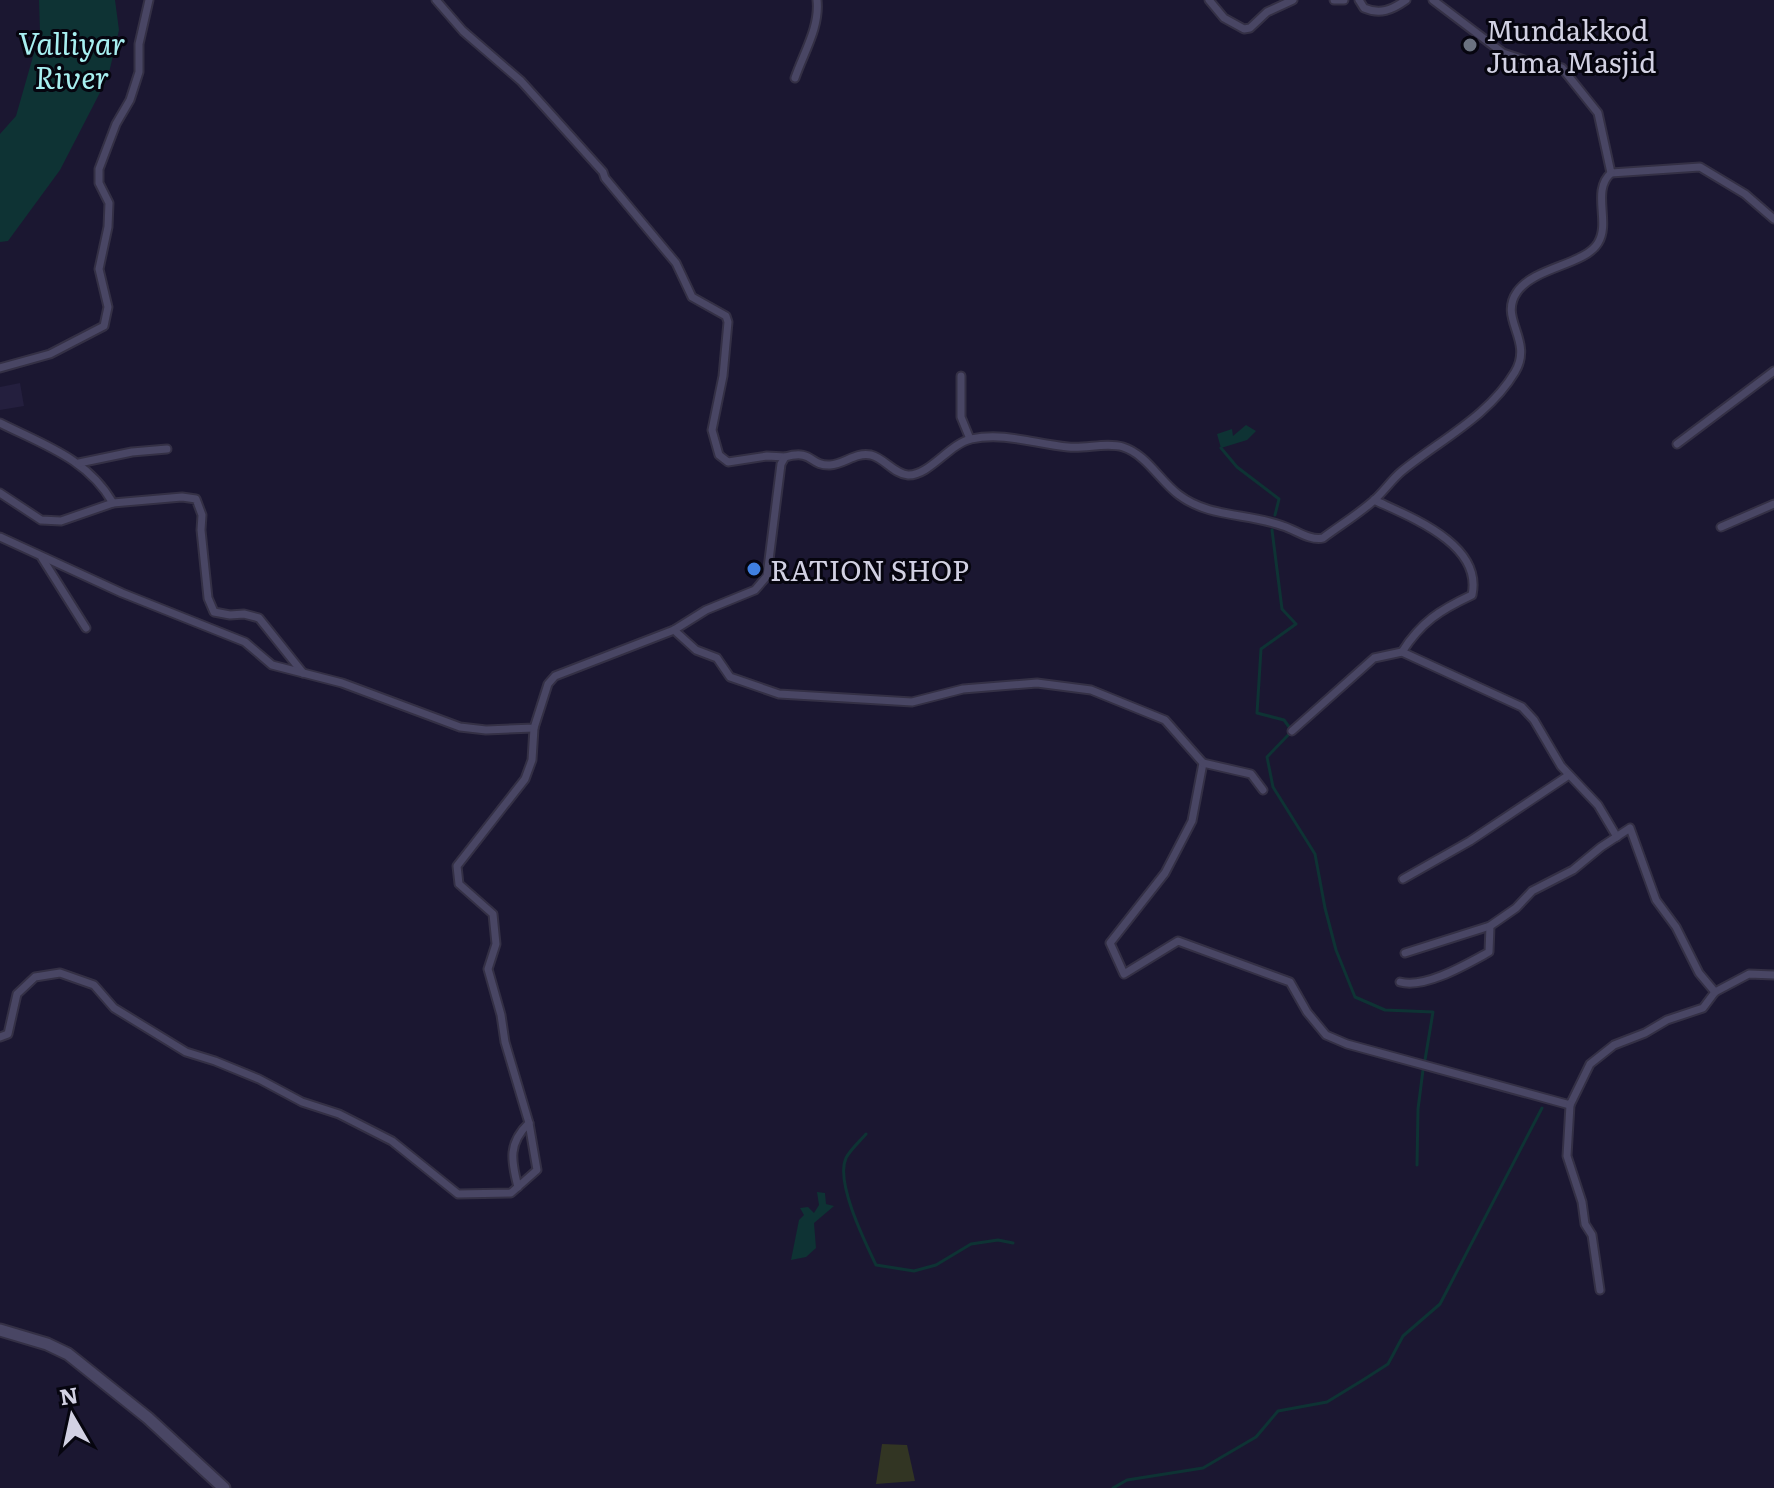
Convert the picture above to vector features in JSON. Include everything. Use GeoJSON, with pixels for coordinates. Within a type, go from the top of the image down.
{"type":"FeatureCollection","features":[{"type":"Feature","properties":{"kind":"main road"},"geometry":{"type":"LineString","coordinates":[[0,1330],[47,1344],[68,1354],[148,1418],[224,1488]]}},
{"type":"Feature","properties":{"kind":"street"},"geometry":{"type":"LineString","coordinates":[[0,368],[50,354],[104,326],[108,307],[99,269],[108,227],[109,203],[99,183],[99,169],[139,72],[139,44],[149,0]]}},
{"type":"Feature","properties":{"kind":"street"},"geometry":{"type":"LineString","coordinates":[[436,0],[463,31],[521,81],[603,172],[676,263],[692,297],[726,316],[723,376],[712,430],[719,455],[728,462],[802,453],[815,462],[828,465],[865,454],[876,456],[898,472],[909,475],[924,470],[956,445],[970,439],[1011,436],[1066,447],[1124,448],[1137,455],[1178,495],[1195,505],[1282,525],[1317,539],[1323,538],[1374,500],[1400,473],[1489,406],[1516,372],[1522,355],[1510,304],[1526,281],[1586,253],[1598,243],[1602,230],[1601,195],[1604,181],[1611,173],[1700,167],[1745,194],[1774,219]]}},
{"type":"Feature","properties":{"kind":"street"},"geometry":{"type":"LineString","coordinates":[[795,78],[818,24],[817,0]]}},
{"type":"Feature","properties":{"kind":"street"},"geometry":{"type":"LineString","coordinates":[[1209,0],[1224,18],[1244,29],[1250,28],[1267,12],[1293,0]]}},
{"type":"Feature","properties":{"kind":"street"},"geometry":{"type":"LineString","coordinates":[[1334,0],[1344,0]]}},
{"type":"Feature","properties":{"kind":"street"},"geometry":{"type":"LineString","coordinates":[[1359,0],[1364,8],[1382,12],[1394,9],[1406,0]]}},
{"type":"Feature","properties":{"kind":"street"},"geometry":{"type":"LineString","coordinates":[[1433,0],[1503,53],[1562,68],[1598,113],[1611,173]]}},
{"type":"Feature","properties":{"kind":"street"},"geometry":{"type":"LineString","coordinates":[[1677,444],[1774,371]]}},
{"type":"Feature","properties":{"kind":"street"},"geometry":{"type":"LineString","coordinates":[[961,376],[961,417],[970,439]]}},
{"type":"Feature","properties":{"kind":"street"},"geometry":{"type":"LineString","coordinates":[[0,423],[79,463],[98,478],[113,503]]}},
{"type":"Feature","properties":{"kind":"street"},"geometry":{"type":"LineString","coordinates":[[79,463],[132,452],[167,449]]}},
{"type":"Feature","properties":{"kind":"street"},"geometry":{"type":"LineString","coordinates":[[0,1037],[8,1034],[17,994],[35,977],[60,973],[94,985],[114,1008],[186,1052],[259,1079],[302,1102],[339,1114],[392,1141],[458,1194],[511,1193],[537,1170],[529,1123],[488,969],[496,944],[493,914],[459,884],[457,866],[525,779],[532,760],[534,728],[548,684],[555,676],[674,630],[706,610],[755,590],[767,576],[776,494],[785,457]]}},
{"type":"Feature","properties":{"kind":"street"},"geometry":{"type":"LineString","coordinates":[[0,493],[41,520],[61,521],[113,503],[182,497],[196,499],[202,515],[208,598],[214,612],[259,618],[303,673]]}},
{"type":"Feature","properties":{"kind":"street"},"geometry":{"type":"LineString","coordinates":[[1374,500],[1420,522],[1451,542],[1471,568],[1475,582],[1472,595],[1421,626],[1402,652]]}},
{"type":"Feature","properties":{"kind":"street"},"geometry":{"type":"LineString","coordinates":[[1721,527],[1774,504]]}},
{"type":"Feature","properties":{"kind":"street"},"geometry":{"type":"LineString","coordinates":[[0,537],[122,593],[245,642],[272,665],[398,702],[460,727],[486,730],[534,728]]}},
{"type":"Feature","properties":{"kind":"street"},"geometry":{"type":"LineString","coordinates":[[41,556],[86,628]]}},
{"type":"Feature","properties":{"kind":"street"},"geometry":{"type":"LineString","coordinates":[[674,630],[696,650],[717,658],[730,677],[779,694],[912,702],[963,689],[1037,683],[1091,690],[1165,720],[1203,763],[1251,774],[1263,790]]}},
{"type":"Feature","properties":{"kind":"street"},"geometry":{"type":"LineString","coordinates":[[1292,731],[1374,658],[1402,652],[1522,707],[1534,720],[1561,766],[1598,805],[1617,837]]}},
{"type":"Feature","properties":{"kind":"street"},"geometry":{"type":"LineString","coordinates":[[1203,763],[1192,821],[1165,873],[1110,943],[1124,974],[1178,941],[1290,982],[1307,1012],[1326,1035],[1347,1044],[1570,1105]]}},
{"type":"Feature","properties":{"kind":"street"},"geometry":{"type":"LineString","coordinates":[[1403,879],[1470,841],[1569,775]]}},
{"type":"Feature","properties":{"kind":"street"},"geometry":{"type":"LineString","coordinates":[[1405,953],[1490,926],[1516,908],[1532,891],[1573,870],[1630,828],[1656,900],[1676,927],[1699,973],[1715,992]]}},
{"type":"Feature","properties":{"kind":"street"},"geometry":{"type":"LineString","coordinates":[[1400,982],[1411,985],[1458,969],[1489,952],[1490,926]]}},
{"type":"Feature","properties":{"kind":"street"},"geometry":{"type":"LineString","coordinates":[[1600,1290],[1592,1235],[1585,1224],[1582,1202],[1567,1156],[1570,1105],[1590,1064],[1614,1045],[1667,1020],[1703,1008],[1715,992],[1749,974],[1774,975]]}},
{"type":"Feature","properties":{"kind":"street"},"geometry":{"type":"LineString","coordinates":[[518,1187],[512,1151],[518,1133],[529,1123]]}},
{"type":"Feature","properties":{"kind":"shaded area"},"geometry":{"type":"Polygon","coordinates":[[[20,383],[24,406],[0,410],[0,387],[20,383]]]}},
{"type":"Feature","properties":{"kind":"shaded area"},"geometry":{"type":"Polygon","coordinates":[[[882,1444],[907,1445],[915,1481],[876,1484],[882,1444]]]}},
{"type":"Feature","properties":{"kind":"water","name":"Valliyar River"},"geometry":{"type":"Polygon","coordinates":[[[39,0],[115,0],[119,30],[108,77],[60,170],[8,241],[0,242],[0,134],[16,116],[40,32],[39,0]]]}},
{"type":"Feature","properties":{"kind":"water"},"geometry":{"type":"Polygon","coordinates":[[[1246,425],[1256,431],[1247,440],[1221,448],[1217,434],[1232,429],[1233,436],[1246,425]]]}},
{"type":"Feature","properties":{"kind":"water"},"geometry":{"type":"Polygon","coordinates":[[[817,1192],[825,1193],[826,1204],[834,1206],[814,1223],[816,1248],[806,1257],[791,1260],[799,1220],[804,1215],[800,1208],[808,1207],[814,1213],[819,1205],[817,1192]]]}},
{"type":"Feature","properties":{"kind":"waterway"},"geometry":{"type":"LineString","coordinates":[[1221,448],[1237,467],[1279,499],[1275,515]]}},
{"type":"Feature","properties":{"kind":"waterway"},"geometry":{"type":"LineString","coordinates":[[1272,530],[1282,609],[1296,624],[1261,649],[1257,713],[1284,720],[1292,731],[1267,757],[1273,787],[1315,854],[1336,950],[1355,997],[1385,1010],[1433,1012],[1425,1060]]}},
{"type":"Feature","properties":{"kind":"waterway"},"geometry":{"type":"LineString","coordinates":[[1417,1165],[1418,1109],[1423,1070]]}},
{"type":"Feature","properties":{"kind":"waterway"},"geometry":{"type":"LineString","coordinates":[[1113,1488],[1127,1480],[1203,1468],[1256,1437],[1278,1411],[1327,1402],[1388,1364],[1403,1336],[1440,1304],[1542,1108]]}},
{"type":"Feature","properties":{"kind":"waterway"},"geometry":{"type":"LineString","coordinates":[[866,1134],[846,1158],[844,1182],[876,1265],[914,1271],[936,1265],[971,1244],[998,1240],[1013,1243]]}},
{"type":"Feature","properties":{"kind":"place","name":"Mundakkod Juma Masjid"},"geometry":{"type":"Point","coordinates":[1470,45]}},
{"type":"Feature","properties":{"kind":"place","name":"RATION SHOP"},"geometry":{"type":"Point","coordinates":[754,569]}}]}
